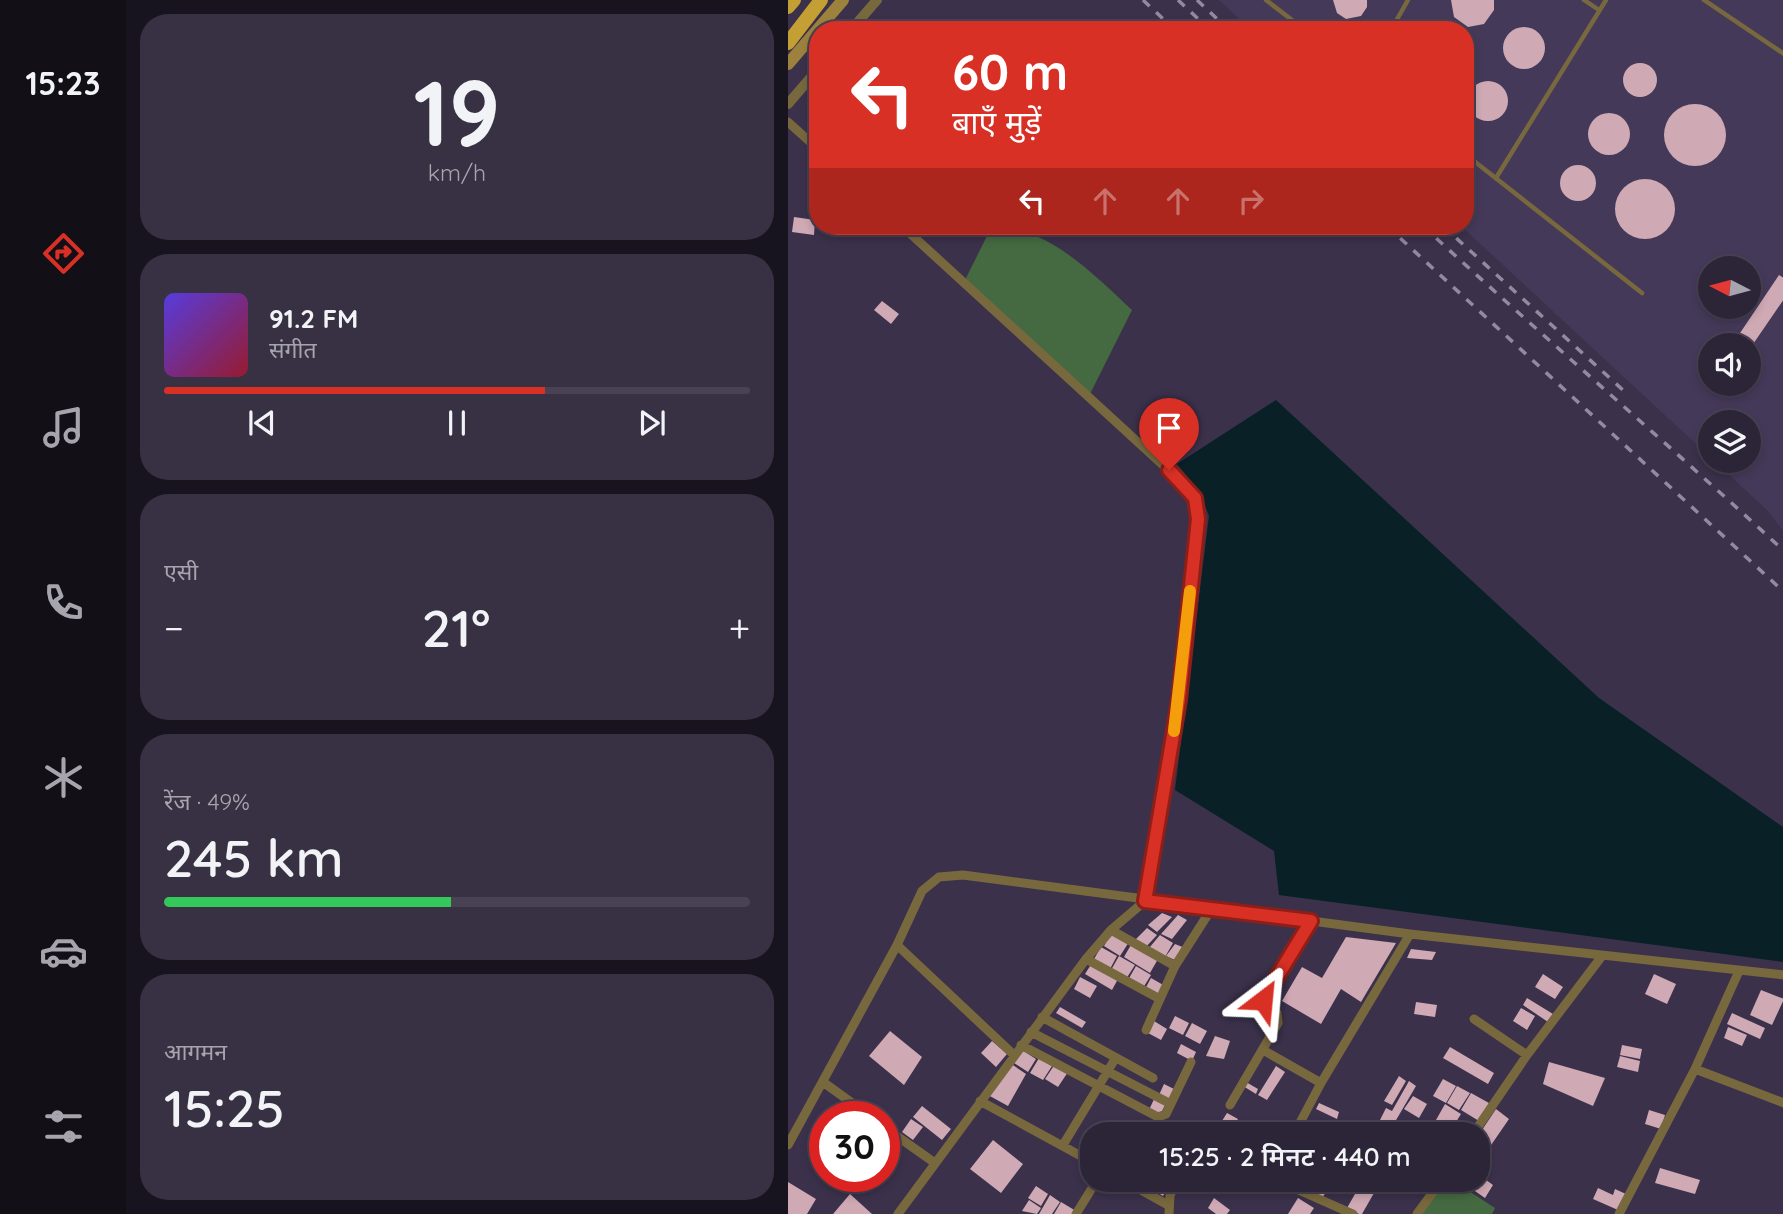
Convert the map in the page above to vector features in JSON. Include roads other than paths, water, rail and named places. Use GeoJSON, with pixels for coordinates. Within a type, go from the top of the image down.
{"type":"FeatureCollection","features":[{"type":"Feature","properties":{"kind":"highway"},"geometry":{"type":"LineString","coordinates":[[788,7],[794,0]]}},
{"type":"Feature","properties":{"kind":"highway"},"geometry":{"type":"LineString","coordinates":[[788,43],[821,0]]}},
{"type":"Feature","properties":{"kind":"main road"},"geometry":{"type":"LineString","coordinates":[[825,21],[843,0]]}},
{"type":"Feature","properties":{"kind":"main road"},"geometry":{"type":"LineString","coordinates":[[788,64],[809,40]]}},
{"type":"Feature","properties":{"kind":"street"},"geometry":{"type":"LineString","coordinates":[[859,21],[877,0]]}},
{"type":"Feature","properties":{"kind":"street"},"geometry":{"type":"LineString","coordinates":[[788,104],[809,80]]}},
{"type":"Feature","properties":{"kind":"street"},"geometry":{"type":"LineString","coordinates":[[788,122],[809,141]]}},
{"type":"Feature","properties":{"kind":"street"},"geometry":{"type":"LineString","coordinates":[[898,1214],[1086,959],[1111,930],[1145,901],[1179,700],[1198,519],[1195,498],[912,235]]}},
{"type":"Feature","properties":{"kind":"street"},"geometry":{"type":"LineString","coordinates":[[788,1145],[897,945],[922,891],[939,877],[963,875],[1410,934],[1784,975]]}},
{"type":"Feature","properties":{"kind":"street"},"geometry":{"type":"LineString","coordinates":[[1146,1030],[1175,966],[1212,908]]}},
{"type":"Feature","properties":{"kind":"street"},"geometry":{"type":"LineString","coordinates":[[1230,1105],[1279,1018],[1277,1013],[1264,1004],[1265,994],[1311,921]]}},
{"type":"Feature","properties":{"kind":"street"},"geometry":{"type":"LineString","coordinates":[[1111,930],[1175,966]]}},
{"type":"Feature","properties":{"kind":"street"},"geometry":{"type":"LineString","coordinates":[[1300,1122],[1410,934]]}},
{"type":"Feature","properties":{"kind":"street"},"geometry":{"type":"LineString","coordinates":[[897,945],[1014,1055]]}},
{"type":"Feature","properties":{"kind":"street"},"geometry":{"type":"LineString","coordinates":[[1481,1122],[1526,1055],[1602,956]]}},
{"type":"Feature","properties":{"kind":"street"},"geometry":{"type":"LineString","coordinates":[[1086,959],[1160,999]]}},
{"type":"Feature","properties":{"kind":"street"},"geometry":{"type":"LineString","coordinates":[[1619,1214],[1694,1069],[1739,971]]}},
{"type":"Feature","properties":{"kind":"street"},"geometry":{"type":"LineString","coordinates":[[1042,1017],[1153,1078]]}},
{"type":"Feature","properties":{"kind":"street"},"geometry":{"type":"LineString","coordinates":[[1474,1019],[1526,1055]]}},
{"type":"Feature","properties":{"kind":"street"},"geometry":{"type":"LineString","coordinates":[[1031,1032],[1171,1104]]}},
{"type":"Feature","properties":{"kind":"street"},"geometry":{"type":"LineString","coordinates":[[1021,1045],[1158,1117],[1166,1114],[1191,1062]]}},
{"type":"Feature","properties":{"kind":"street"},"geometry":{"type":"LineString","coordinates":[[1263,1050],[1321,1083]]}},
{"type":"Feature","properties":{"kind":"street"},"geometry":{"type":"LineString","coordinates":[[1063,1145],[1115,1059]]}},
{"type":"Feature","properties":{"kind":"street"},"geometry":{"type":"LineString","coordinates":[[1694,1069],[1784,1102]]}},
{"type":"Feature","properties":{"kind":"street"},"geometry":{"type":"LineString","coordinates":[[823,1082],[849,1101]]}},
{"type":"Feature","properties":{"kind":"street"},"geometry":{"type":"LineString","coordinates":[[980,1101],[1080,1155]]}},
{"type":"Feature","properties":{"kind":"street"},"geometry":{"type":"LineString","coordinates":[[900,1138],[935,1163]]}},
{"type":"Feature","properties":{"kind":"street"},"geometry":{"type":"LineString","coordinates":[[1076,1214],[1090,1192]]}},
{"type":"Feature","properties":{"kind":"street"},"geometry":{"type":"LineString","coordinates":[[1141,1192],[1169,1210],[1173,1192]]}},
{"type":"Feature","properties":{"kind":"street"},"geometry":{"type":"LineString","coordinates":[[1300,1192],[1335,1210],[1353,1214]]}},
{"type":"Feature","properties":{"kind":"street"},"geometry":{"type":"LineString","coordinates":[[1417,1214],[1433,1192]]}},
{"type":"Feature","properties":{"kind":"lane"},"geometry":{"type":"LineString","coordinates":[[1266,0],[1293,21]]}},
{"type":"Feature","properties":{"kind":"lane"},"geometry":{"type":"LineString","coordinates":[[1396,21],[1409,0]]}},
{"type":"Feature","properties":{"kind":"lane"},"geometry":{"type":"LineString","coordinates":[[1584,0],[1599,10]]}},
{"type":"Feature","properties":{"kind":"lane"},"geometry":{"type":"LineString","coordinates":[[1496,178],[1606,0]]}},
{"type":"Feature","properties":{"kind":"lane"},"geometry":{"type":"LineString","coordinates":[[1704,0],[1784,54]]}},
{"type":"Feature","properties":{"kind":"lane"},"geometry":{"type":"LineString","coordinates":[[1474,161],[1642,293]]}},
{"type":"Feature","properties":{"kind":"water"},"geometry":{"type":"Polygon","coordinates":[[[1276,400],[1599,698],[1783,827],[1783,962],[1279,895],[1274,851],[1175,790],[1209,516],[1199,491],[1177,464],[1276,400]]]}},
{"type":"Feature","properties":{"kind":"railway"},"geometry":{"type":"LineString","coordinates":[[1143,0],[1165,21]]}},
{"type":"Feature","properties":{"kind":"railway"},"geometry":{"type":"LineString","coordinates":[[1178,0],[1200,21]]}},
{"type":"Feature","properties":{"kind":"railway"},"geometry":{"type":"LineString","coordinates":[[1197,0],[1219,21]]}},
{"type":"Feature","properties":{"kind":"railway"},"geometry":{"type":"LineString","coordinates":[[1397,235],[1784,592]]}},
{"type":"Feature","properties":{"kind":"railway"},"geometry":{"type":"LineString","coordinates":[[1433,235],[1784,551]]}},
{"type":"Feature","properties":{"kind":"railway"},"geometry":{"type":"LineString","coordinates":[[1453,235],[1624,391]]}}]}
